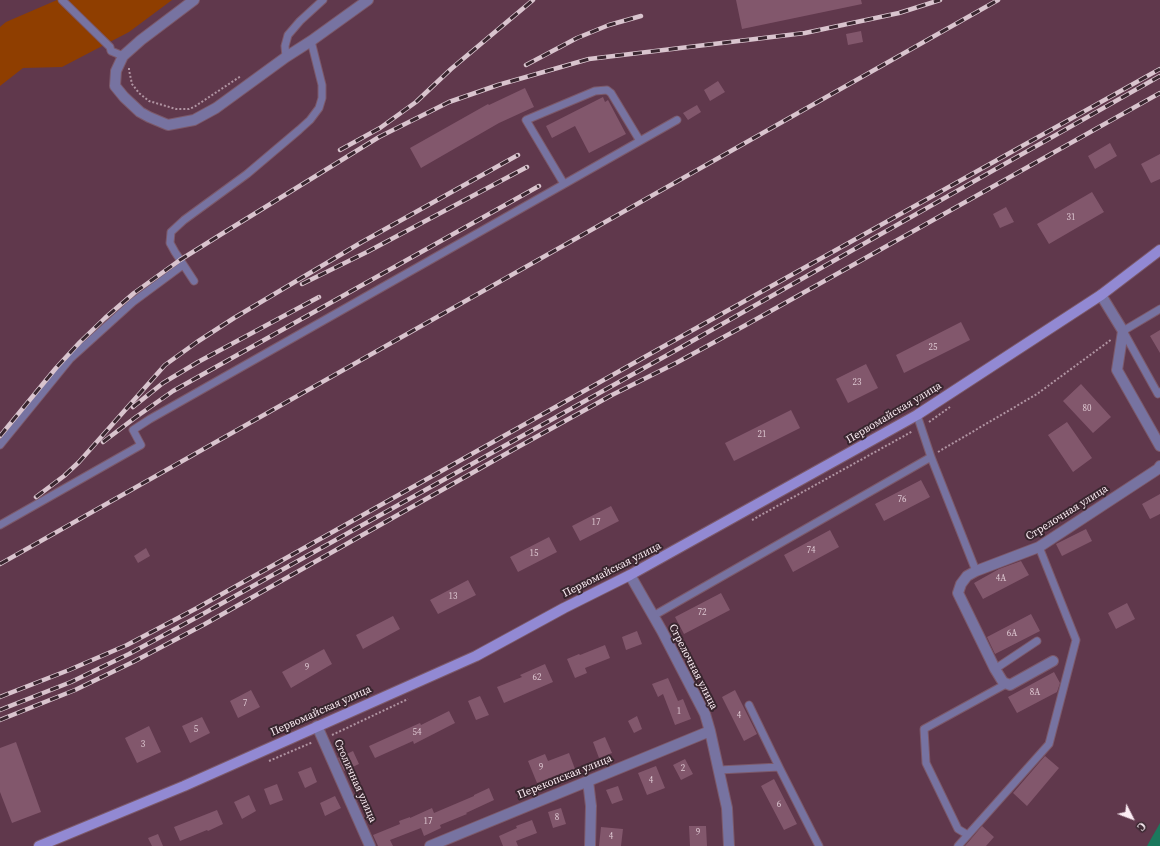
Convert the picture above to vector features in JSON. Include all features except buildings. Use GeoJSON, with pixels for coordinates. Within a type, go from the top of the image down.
{"type":"FeatureCollection","features":[{"type":"Feature","properties":{"kind":"main road","name":"Первомайская улица"},"geometry":{"type":"LineString","coordinates":[[40,846],[184,786],[476,656],[564,608],[630,575],[917,415],[1101,295],[1160,250]]}},
{"type":"Feature","properties":{"kind":"street"},"geometry":{"type":"LineString","coordinates":[[194,0],[141,40],[123,56],[116,71],[115,86],[124,97],[140,112],[168,125],[194,120],[216,108],[368,0]]}},
{"type":"Feature","properties":{"kind":"street"},"geometry":{"type":"LineString","coordinates":[[1101,295],[1123,331],[1116,370],[1160,446]]}},
{"type":"Feature","properties":{"kind":"street","name":"Стрелочная улица"},"geometry":{"type":"LineString","coordinates":[[1006,684],[1003,682],[995,669],[958,593],[961,584],[967,576],[976,571],[1039,547],[1158,469],[1160,466]]}},
{"type":"Feature","properties":{"kind":"street","name":"Стрелочная улица"},"geometry":{"type":"LineString","coordinates":[[630,575],[705,714],[727,808],[729,846]]}},
{"type":"Feature","properties":{"kind":"street"},"geometry":{"type":"LineString","coordinates":[[1006,684],[1010,685],[1053,661]]}},
{"type":"Feature","properties":{"kind":"street","name":"Столичная улица"},"geometry":{"type":"LineString","coordinates":[[317,726],[370,846]]}},
{"type":"Feature","properties":{"kind":"street","name":"Перекопская улица"},"geometry":{"type":"LineString","coordinates":[[430,846],[710,731]]}},
{"type":"Feature","properties":{"kind":"street"},"geometry":{"type":"LineString","coordinates":[[588,781],[591,806],[590,846]]}},
{"type":"Feature","properties":{"kind":"lane"},"geometry":{"type":"LineString","coordinates":[[62,0],[110,47],[111,51],[123,56]]}},
{"type":"Feature","properties":{"kind":"lane"},"geometry":{"type":"LineString","coordinates":[[286,57],[288,35],[300,21],[324,0]]}},
{"type":"Feature","properties":{"kind":"lane"},"geometry":{"type":"LineString","coordinates":[[194,281],[170,243],[171,232],[184,220],[247,174],[310,120],[319,108],[322,98],[322,85],[311,41]]}},
{"type":"Feature","properties":{"kind":"lane"},"geometry":{"type":"LineString","coordinates":[[564,184],[526,120],[595,91],[607,90],[611,93],[640,141]]}},
{"type":"Feature","properties":{"kind":"lane"},"geometry":{"type":"LineString","coordinates":[[0,525],[141,445],[133,430],[150,419],[677,120]]}},
{"type":"Feature","properties":{"kind":"lane"},"geometry":{"type":"LineString","coordinates":[[0,445],[70,360],[133,302],[184,265]]}},
{"type":"Feature","properties":{"kind":"lane"},"geometry":{"type":"LineString","coordinates":[[1160,309],[1123,331],[1158,394],[1160,392]]}},
{"type":"Feature","properties":{"kind":"lane"},"geometry":{"type":"LineString","coordinates":[[917,415],[931,457],[976,571]]}},
{"type":"Feature","properties":{"kind":"lane"},"geometry":{"type":"LineString","coordinates":[[653,616],[931,457]]}},
{"type":"Feature","properties":{"kind":"lane"},"geometry":{"type":"LineString","coordinates":[[958,846],[1049,744],[1076,640],[1039,547]]}},
{"type":"Feature","properties":{"kind":"lane"},"geometry":{"type":"LineString","coordinates":[[995,669],[1037,641]]}},
{"type":"Feature","properties":{"kind":"lane"},"geometry":{"type":"LineString","coordinates":[[968,835],[958,829],[926,763],[924,729],[1006,684]]}},
{"type":"Feature","properties":{"kind":"lane"},"geometry":{"type":"LineString","coordinates":[[749,705],[819,846]]}},
{"type":"Feature","properties":{"kind":"lane"},"geometry":{"type":"LineString","coordinates":[[718,770],[779,767]]}},
{"type":"Feature","properties":{"kind":"path"},"geometry":{"type":"LineString","coordinates":[[130,66],[129,70],[132,84],[139,93],[149,101],[176,110],[194,107],[246,72]]}},
{"type":"Feature","properties":{"kind":"path"},"geometry":{"type":"LineString","coordinates":[[931,457],[1037,394],[1123,331]]}},
{"type":"Feature","properties":{"kind":"shaded area"},"geometry":{"type":"Polygon","coordinates":[[[57,0],[172,0],[129,32],[62,67],[23,68],[0,86],[0,27],[6,22],[57,0]]]}},
{"type":"Feature","properties":{"kind":"shaded area"},"geometry":{"type":"Polygon","coordinates":[[[1160,823],[1160,846],[1147,846],[1160,823]]]}},
{"type":"Feature","properties":{"kind":"railway"},"geometry":{"type":"LineString","coordinates":[[340,150],[380,128],[416,102],[451,69],[533,0]]}},
{"type":"Feature","properties":{"kind":"railway"},"geometry":{"type":"LineString","coordinates":[[0,436],[56,368],[80,342],[134,293],[180,260],[379,137],[449,102],[498,85],[589,59],[805,33],[899,13],[940,0]]}},
{"type":"Feature","properties":{"kind":"railway"},"geometry":{"type":"LineString","coordinates":[[0,564],[998,0]]}},
{"type":"Feature","properties":{"kind":"railway"},"geometry":{"type":"LineString","coordinates":[[526,65],[577,38],[609,25],[641,16]]}},
{"type":"Feature","properties":{"kind":"railway"},"geometry":{"type":"LineString","coordinates":[[0,697],[127,645],[197,608],[1160,69]]}},
{"type":"Feature","properties":{"kind":"railway"},"geometry":{"type":"LineString","coordinates":[[0,710],[71,682],[129,654],[201,615],[671,353],[1160,76]]}},
{"type":"Feature","properties":{"kind":"railway"},"geometry":{"type":"LineString","coordinates":[[0,720],[75,690],[133,662],[205,624],[518,447],[612,395],[676,363],[744,326],[1160,93]]}},
{"type":"Feature","properties":{"kind":"railway"},"geometry":{"type":"LineString","coordinates":[[36,497],[64,476],[79,462],[165,365],[197,342],[234,318],[362,242],[518,155]]}},
{"type":"Feature","properties":{"kind":"railway"},"geometry":{"type":"LineString","coordinates":[[302,284],[367,252],[527,167]]}},
{"type":"Feature","properties":{"kind":"railway"},"geometry":{"type":"LineString","coordinates":[[103,442],[173,391],[539,186]]}},
{"type":"Feature","properties":{"kind":"railway"},"geometry":{"type":"LineString","coordinates":[[133,407],[163,383],[198,362],[319,297]]}}]}
